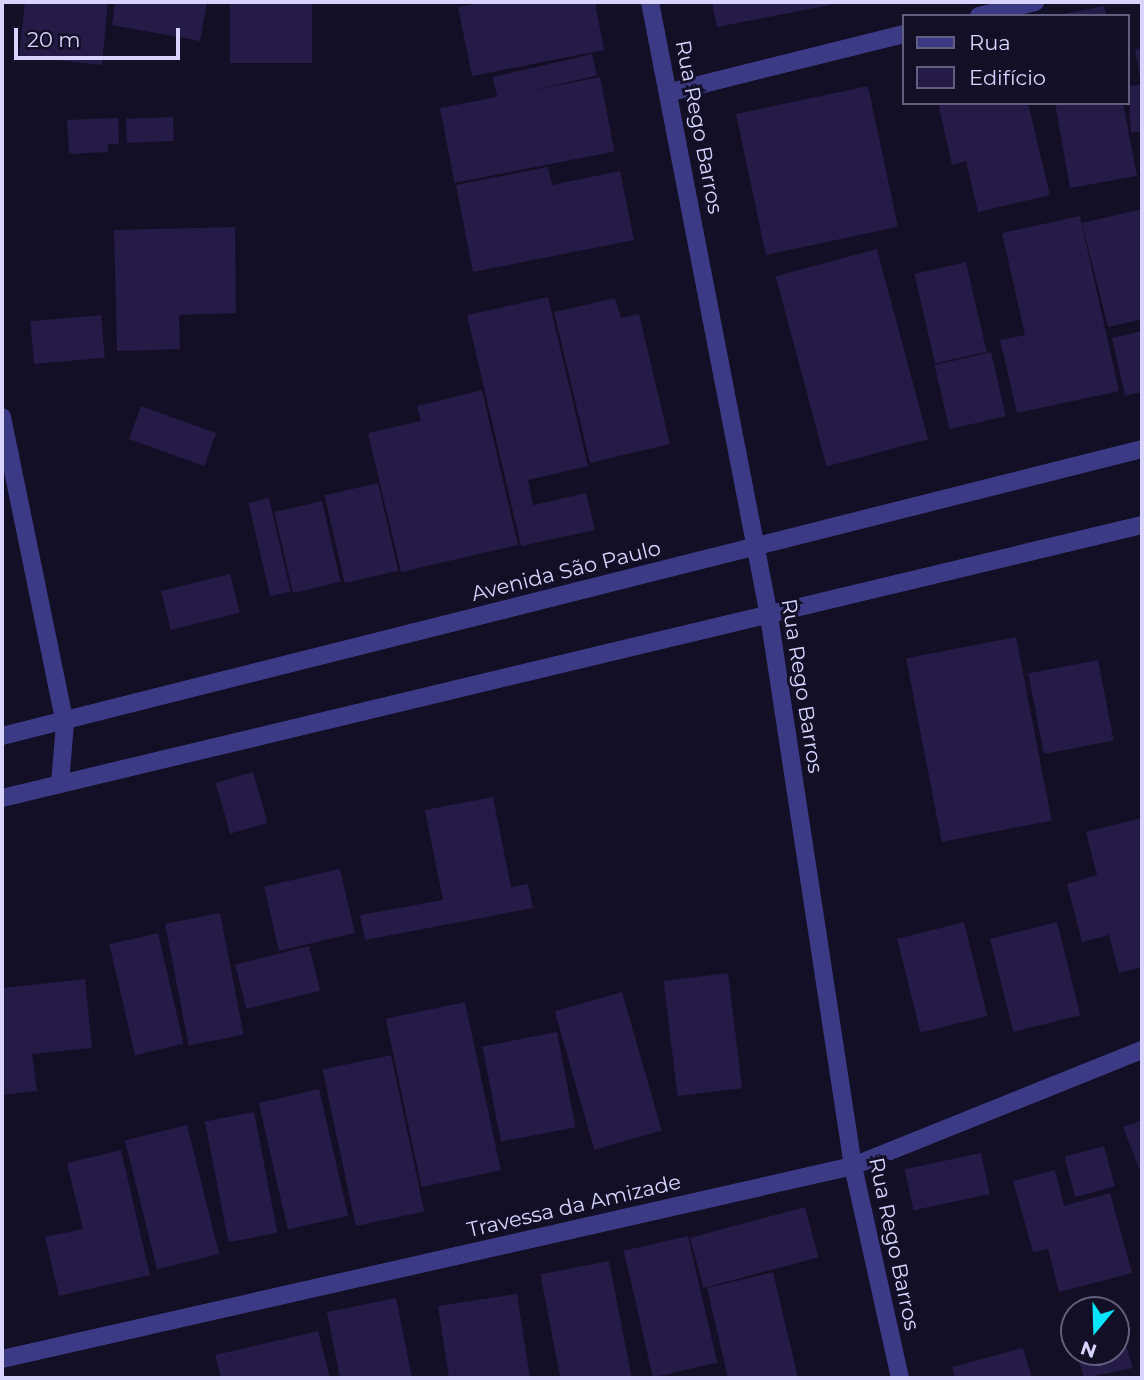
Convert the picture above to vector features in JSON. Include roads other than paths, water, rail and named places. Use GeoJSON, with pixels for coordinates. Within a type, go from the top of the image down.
{"type":"FeatureCollection","features":[{"type":"Feature","properties":{"kind":"street","name":"Rua Rego Barros"},"geometry":{"type":"LineString","coordinates":[[650,2],[671,92],[769,616],[853,1166],[900,1378]]}},
{"type":"Feature","properties":{"kind":"street"},"geometry":{"type":"LineString","coordinates":[[987,14],[1035,2]]}},
{"type":"Feature","properties":{"kind":"street"},"geometry":{"type":"LineString","coordinates":[[671,92],[902,34]]}},
{"type":"Feature","properties":{"kind":"street"},"geometry":{"type":"LineString","coordinates":[[2,417],[65,723],[60,784]]}},
{"type":"Feature","properties":{"kind":"street","name":"Avenida São Paulo"},"geometry":{"type":"LineString","coordinates":[[2,736],[65,723],[1142,449]]}},
{"type":"Feature","properties":{"kind":"street"},"geometry":{"type":"LineString","coordinates":[[2,798],[1142,525]]}},
{"type":"Feature","properties":{"kind":"street","name":"Travessa da Amizade"},"geometry":{"type":"LineString","coordinates":[[2,1359],[853,1166],[1142,1050]]}}]}
